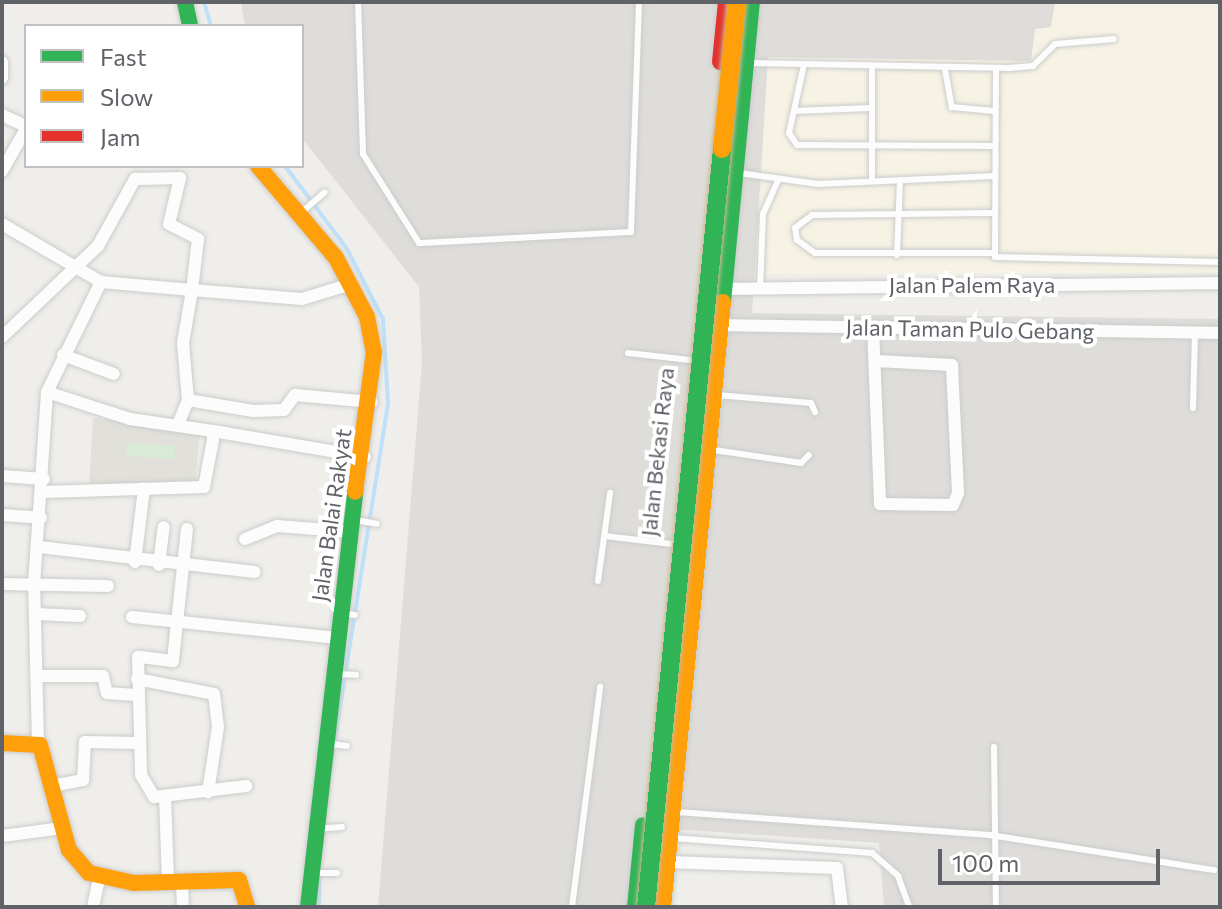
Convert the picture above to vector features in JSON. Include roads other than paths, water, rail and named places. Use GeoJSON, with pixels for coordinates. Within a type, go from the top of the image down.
{"type":"FeatureCollection","features":[{"type":"Feature","properties":{"kind":"main road"},"geometry":{"type":"LineString","coordinates":[[185,2],[190,24]]}},
{"type":"Feature","properties":{"kind":"main road","name":"Jalan Bekasi Raya"},"geometry":{"type":"LineString","coordinates":[[635,907],[726,2]]}},
{"type":"Feature","properties":{"kind":"main road"},"geometry":{"type":"LineString","coordinates":[[646,907],[737,2]]}},
{"type":"Feature","properties":{"kind":"main road"},"geometry":{"type":"LineString","coordinates":[[663,907],[752,2]]}},
{"type":"Feature","properties":{"kind":"main road"},"geometry":{"type":"LineString","coordinates":[[715,114],[740,118]]}},
{"type":"Feature","properties":{"kind":"main road","name":"Jalan Balai Rakyat"},"geometry":{"type":"LineString","coordinates":[[260,168],[304,210],[351,284],[372,334],[372,402],[365,457],[364,524],[348,614],[338,638],[346,675],[315,828],[308,907]]}},
{"type":"Feature","properties":{"kind":"main road"},"geometry":{"type":"LineString","coordinates":[[700,263],[727,266]]}},
{"type":"Feature","properties":{"kind":"main road"},"geometry":{"type":"LineString","coordinates":[[2,743],[38,743],[62,828],[77,864],[99,878],[242,881],[247,907]]}},
{"type":"Feature","properties":{"kind":"main road"},"geometry":{"type":"LineString","coordinates":[[647,791],[673,803]]}},
{"type":"Feature","properties":{"kind":"street"},"geometry":{"type":"LineString","coordinates":[[2,62],[2,78]]}},
{"type":"Feature","properties":{"kind":"street"},"geometry":{"type":"LineString","coordinates":[[2,115],[24,127]]}},
{"type":"Feature","properties":{"kind":"street"},"geometry":{"type":"LineString","coordinates":[[2,171],[24,132]]}},
{"type":"Feature","properties":{"kind":"street"},"geometry":{"type":"LineString","coordinates":[[2,337],[78,267],[135,179],[180,178],[169,224],[198,239],[183,352],[188,400],[178,425]]}},
{"type":"Feature","properties":{"kind":"street"},"geometry":{"type":"LineString","coordinates":[[2,224],[101,282],[302,299],[351,284]]}},
{"type":"Feature","properties":{"kind":"street"},"geometry":{"type":"LineString","coordinates":[[38,743],[34,584],[41,518],[47,392],[101,282]]}},
{"type":"Feature","properties":{"kind":"street","name":"Jalan Palem Raya"},"geometry":{"type":"LineString","coordinates":[[725,289],[1220,283]]}},
{"type":"Feature","properties":{"kind":"street","name":"Jalan Taman Pulo Gebang"},"geometry":{"type":"LineString","coordinates":[[721,325],[1220,333]]}},
{"type":"Feature","properties":{"kind":"street"},"geometry":{"type":"LineString","coordinates":[[873,327],[880,504],[953,505],[958,493],[952,365],[876,361]]}},
{"type":"Feature","properties":{"kind":"street"},"geometry":{"type":"LineString","coordinates":[[63,355],[114,374]]}},
{"type":"Feature","properties":{"kind":"street"},"geometry":{"type":"LineString","coordinates":[[47,392],[130,419],[365,457]]}},
{"type":"Feature","properties":{"kind":"street"},"geometry":{"type":"LineString","coordinates":[[188,400],[253,411],[284,410],[295,395],[372,402]]}},
{"type":"Feature","properties":{"kind":"street"},"geometry":{"type":"LineString","coordinates":[[2,476],[43,486],[204,487],[213,431]]}},
{"type":"Feature","properties":{"kind":"street"},"geometry":{"type":"LineString","coordinates":[[135,562],[144,489]]}},
{"type":"Feature","properties":{"kind":"street"},"geometry":{"type":"LineString","coordinates":[[2,515],[41,518]]}},
{"type":"Feature","properties":{"kind":"street"},"geometry":{"type":"LineString","coordinates":[[245,539],[277,526],[364,524]]}},
{"type":"Feature","properties":{"kind":"street"},"geometry":{"type":"LineString","coordinates":[[159,565],[164,527]]}},
{"type":"Feature","properties":{"kind":"street"},"geometry":{"type":"LineString","coordinates":[[187,529],[173,661],[138,657],[138,743],[148,794],[165,796],[246,786]]}},
{"type":"Feature","properties":{"kind":"street"},"geometry":{"type":"LineString","coordinates":[[39,547],[181,568],[255,572]]}},
{"type":"Feature","properties":{"kind":"street"},"geometry":{"type":"LineString","coordinates":[[2,584],[108,586]]}},
{"type":"Feature","properties":{"kind":"street"},"geometry":{"type":"LineString","coordinates":[[36,614],[80,616]]}},
{"type":"Feature","properties":{"kind":"street"},"geometry":{"type":"LineString","coordinates":[[132,617],[338,638]]}},
{"type":"Feature","properties":{"kind":"street"},"geometry":{"type":"LineString","coordinates":[[38,676],[103,676],[107,693],[139,695]]}},
{"type":"Feature","properties":{"kind":"street"},"geometry":{"type":"LineString","coordinates":[[137,679],[214,694],[218,727],[208,792]]}},
{"type":"Feature","properties":{"kind":"street"},"geometry":{"type":"LineString","coordinates":[[52,786],[83,780],[85,742],[138,743]]}},
{"type":"Feature","properties":{"kind":"street"},"geometry":{"type":"LineString","coordinates":[[165,796],[175,881],[183,907]]}},
{"type":"Feature","properties":{"kind":"street"},"geometry":{"type":"LineString","coordinates":[[2,836],[62,828]]}},
{"type":"Feature","properties":{"kind":"street"},"geometry":{"type":"LineString","coordinates":[[667,862],[842,871],[842,907]]}},
{"type":"Feature","properties":{"kind":"street"},"geometry":{"type":"LineString","coordinates":[[93,907],[99,878]]}},
{"type":"Feature","properties":{"kind":"lane"},"geometry":{"type":"LineString","coordinates":[[358,2],[363,154],[419,243],[631,232],[639,2]]}},
{"type":"Feature","properties":{"kind":"lane"},"geometry":{"type":"LineString","coordinates":[[745,62],[803,69],[872,70],[1033,66],[1055,44],[1114,39]]}},
{"type":"Feature","properties":{"kind":"lane"},"geometry":{"type":"LineString","coordinates":[[992,253],[996,68]]}},
{"type":"Feature","properties":{"kind":"lane"},"geometry":{"type":"LineString","coordinates":[[803,69],[789,133],[797,145],[994,146]]}},
{"type":"Feature","properties":{"kind":"lane"},"geometry":{"type":"LineString","coordinates":[[945,69],[952,107],[994,111]]}},
{"type":"Feature","properties":{"kind":"lane"},"geometry":{"type":"LineString","coordinates":[[872,70],[872,181]]}},
{"type":"Feature","properties":{"kind":"lane"},"geometry":{"type":"LineString","coordinates":[[794,111],[870,108]]}},
{"type":"Feature","properties":{"kind":"lane"},"geometry":{"type":"LineString","coordinates":[[735,172],[778,181],[994,176]]}},
{"type":"Feature","properties":{"kind":"lane"},"geometry":{"type":"LineString","coordinates":[[897,255],[900,180]]}},
{"type":"Feature","properties":{"kind":"lane"},"geometry":{"type":"LineString","coordinates":[[760,289],[763,214],[778,181]]}},
{"type":"Feature","properties":{"kind":"lane"},"geometry":{"type":"LineString","coordinates":[[304,210],[324,193]]}},
{"type":"Feature","properties":{"kind":"lane"},"geometry":{"type":"LineString","coordinates":[[993,213],[812,215],[795,228],[797,240],[815,253],[992,253],[1005,261],[1220,262]]}},
{"type":"Feature","properties":{"kind":"lane"},"geometry":{"type":"LineString","coordinates":[[1193,408],[1195,333]]}},
{"type":"Feature","properties":{"kind":"lane"},"geometry":{"type":"LineString","coordinates":[[628,353],[690,360]]}},
{"type":"Feature","properties":{"kind":"lane"},"geometry":{"type":"LineString","coordinates":[[714,394],[811,403],[815,412]]}},
{"type":"Feature","properties":{"kind":"lane"},"geometry":{"type":"LineString","coordinates":[[709,449],[801,463],[809,455]]}},
{"type":"Feature","properties":{"kind":"lane"},"geometry":{"type":"LineString","coordinates":[[598,581],[610,493]]}},
{"type":"Feature","properties":{"kind":"lane"},"geometry":{"type":"LineString","coordinates":[[605,536],[672,544]]}},
{"type":"Feature","properties":{"kind":"lane"},"geometry":{"type":"LineString","coordinates":[[572,907],[600,687]]}},
{"type":"Feature","properties":{"kind":"lane"},"geometry":{"type":"LineString","coordinates":[[994,747],[990,835],[996,907]]}},
{"type":"Feature","properties":{"kind":"lane"},"geometry":{"type":"LineString","coordinates":[[673,803],[990,835],[1214,870]]}},
{"type":"Feature","properties":{"kind":"lane"},"geometry":{"type":"LineString","coordinates":[[315,828],[340,827]]}},
{"type":"Feature","properties":{"kind":"lane"},"geometry":{"type":"LineString","coordinates":[[669,838],[872,853],[898,876],[909,907]]}},
{"type":"Feature","properties":{"kind":"lane"},"geometry":{"type":"LineString","coordinates":[[313,873],[334,873]]}},
{"type":"Feature","properties":{"kind":"waterway"},"geometry":{"type":"LineString","coordinates":[[204,2],[210,24]]}},
{"type":"Feature","properties":{"kind":"waterway"},"geometry":{"type":"LineString","coordinates":[[286,168],[347,249],[383,319],[388,404],[324,809]]}},
{"type":"Feature","properties":{"kind":"waterway"},"geometry":{"type":"LineString","coordinates":[[319,873],[319,907]]}}]}
